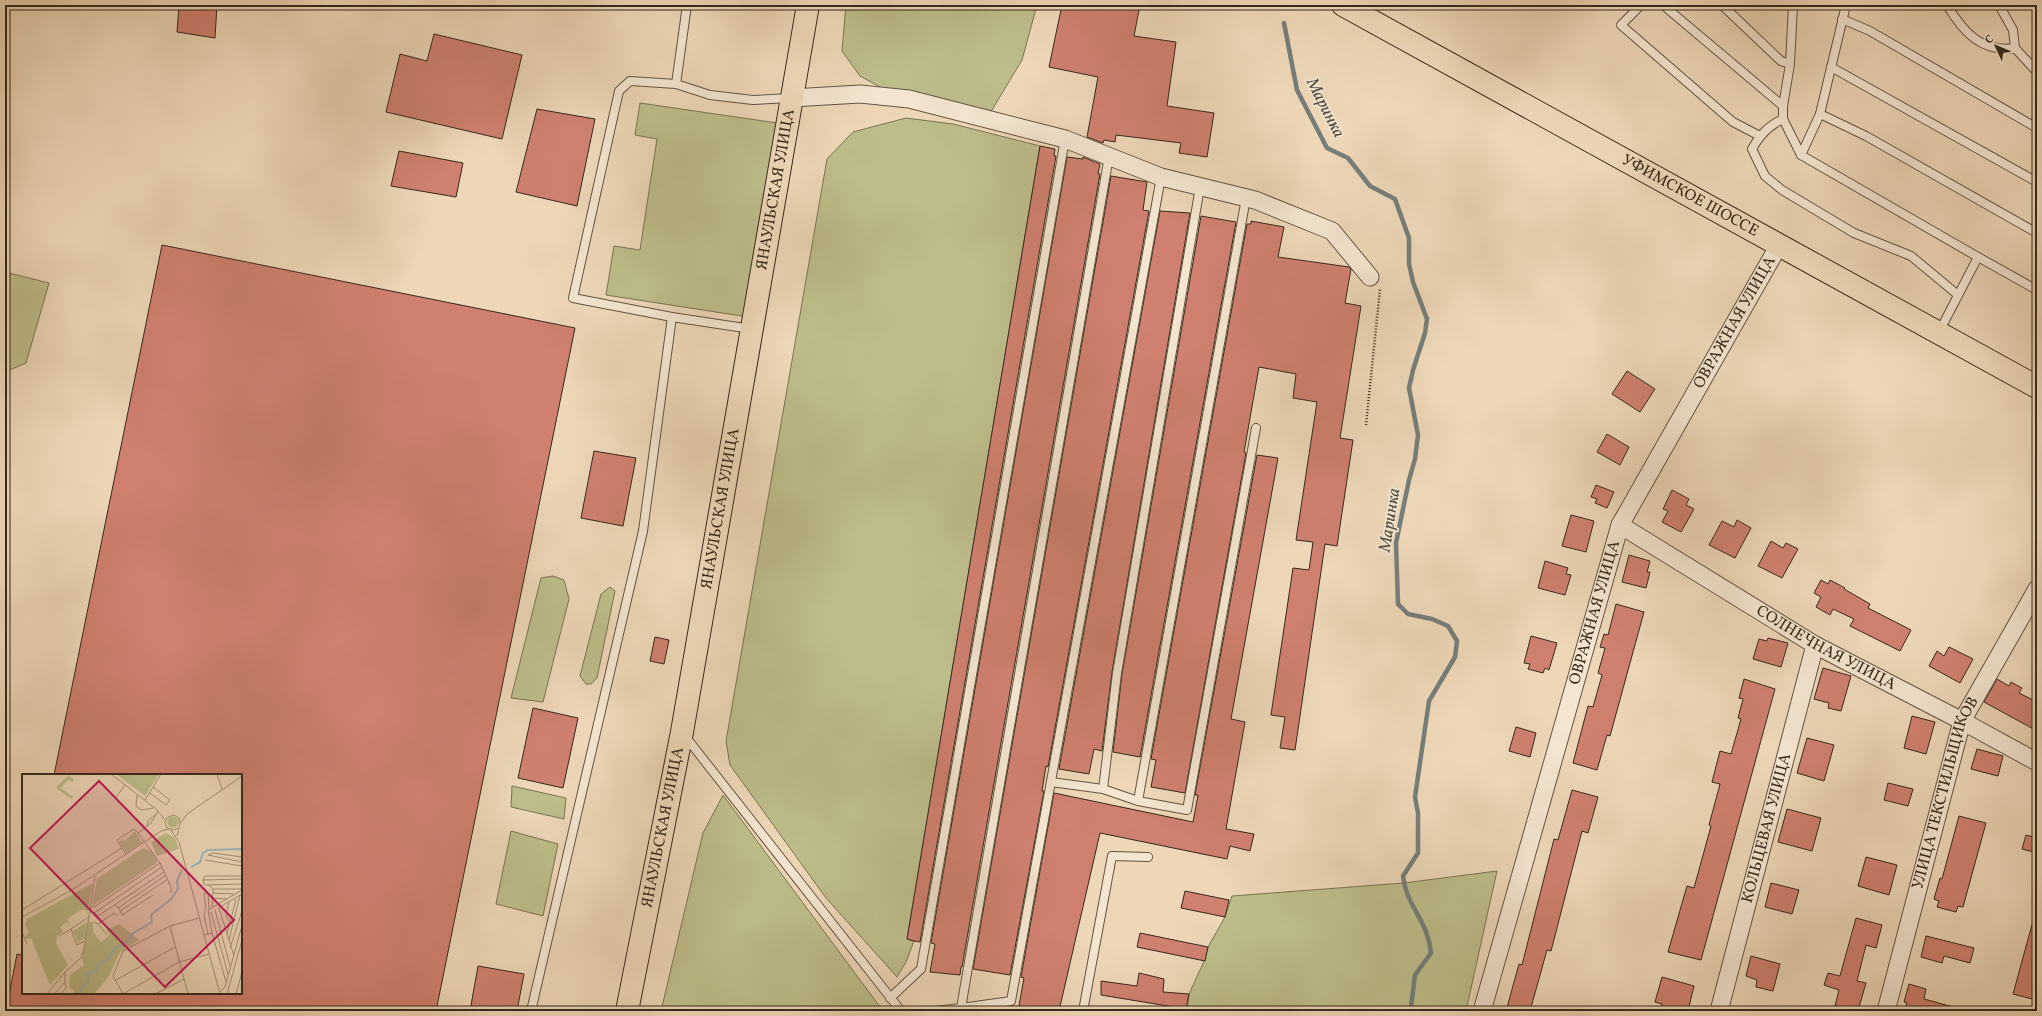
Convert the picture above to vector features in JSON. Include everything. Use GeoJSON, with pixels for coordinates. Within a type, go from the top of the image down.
{"type":"FeatureCollection","features":[{"type":"Feature","properties":{"kind":"main road","name":"ЯНАУЛЬСКАЯ УЛИЦА"},"geometry":{"type":"LineString","coordinates":[[627,1011],[682,732],[808,5]]}},
{"type":"Feature","properties":{"kind":"main road","name":"УФИМСКОЕ ШОССЕ"},"geometry":{"type":"LineString","coordinates":[[1343,5],[2037,387]]}},
{"type":"Feature","properties":{"kind":"street"},"geometry":{"type":"LineString","coordinates":[[792,98],[860,94],[909,99],[1065,139],[1161,177],[1246,198],[1332,232],[1370,277]]}},
{"type":"Feature","properties":{"kind":"street","name":"ОВРАЖНАЯ УЛИЦА"},"geometry":{"type":"LineString","coordinates":[[1482,1011],[1620,525],[1779,245]]}},
{"type":"Feature","properties":{"kind":"street","name":"СОЛНЕЧНАЯ УЛИЦА"},"geometry":{"type":"LineString","coordinates":[[1620,525],[1815,645],[1962,721],[2037,762]]}},
{"type":"Feature","properties":{"kind":"street","name":"УЛИЦА ТЕКСТИЛЬЩИКОВ"},"geometry":{"type":"LineString","coordinates":[[1886,1011],[1962,721],[2037,589]]}},
{"type":"Feature","properties":{"kind":"street","name":"КОЛЬЦЕВАЯ УЛИЦА"},"geometry":{"type":"LineString","coordinates":[[1719,1011],[1815,645]]}},
{"type":"Feature","properties":{"kind":"lane"},"geometry":{"type":"LineString","coordinates":[[676,84],[687,5]]}},
{"type":"Feature","properties":{"kind":"lane"},"geometry":{"type":"LineString","coordinates":[[1640,5],[1621,25],[1733,122],[1760,136]]}},
{"type":"Feature","properties":{"kind":"lane"},"geometry":{"type":"LineString","coordinates":[[1663,5],[1782,106]]}},
{"type":"Feature","properties":{"kind":"lane"},"geometry":{"type":"LineString","coordinates":[[1722,5],[1781,61],[1790,64]]}},
{"type":"Feature","properties":{"kind":"lane"},"geometry":{"type":"LineString","coordinates":[[1793,5],[1790,64],[1782,106],[1783,119],[1801,155],[2037,290]]}},
{"type":"Feature","properties":{"kind":"lane"},"geometry":{"type":"LineString","coordinates":[[1801,155],[1820,114],[1846,5]]}},
{"type":"Feature","properties":{"kind":"lane"},"geometry":{"type":"LineString","coordinates":[[1947,5],[1959,24],[1972,37],[1986,45],[2001,50],[2015,48]]}},
{"type":"Feature","properties":{"kind":"lane"},"geometry":{"type":"LineString","coordinates":[[2000,5],[2013,30],[2015,48],[2037,72]]}},
{"type":"Feature","properties":{"kind":"lane"},"geometry":{"type":"LineString","coordinates":[[1842,19],[1870,31],[2037,128]]}},
{"type":"Feature","properties":{"kind":"lane"},"geometry":{"type":"LineString","coordinates":[[1831,67],[2037,182]]}},
{"type":"Feature","properties":{"kind":"lane"},"geometry":{"type":"LineString","coordinates":[[752,329],[672,317],[573,298],[619,91],[630,81],[676,84],[710,95],[753,100],[792,98]]}},
{"type":"Feature","properties":{"kind":"lane"},"geometry":{"type":"LineString","coordinates":[[1820,114],[1866,136],[2037,233]]}},
{"type":"Feature","properties":{"kind":"lane"},"geometry":{"type":"LineString","coordinates":[[1783,119],[1772,124],[1760,136],[1752,149],[1765,176],[1782,190],[1854,233],[1911,256],[1958,295]]}},
{"type":"Feature","properties":{"kind":"lane"},"geometry":{"type":"LineString","coordinates":[[890,998],[921,969],[1065,139]]}},
{"type":"Feature","properties":{"kind":"lane"},"geometry":{"type":"LineString","coordinates":[[961,1008],[1108,156]]}},
{"type":"Feature","properties":{"kind":"lane"},"geometry":{"type":"LineString","coordinates":[[935,1011],[1011,1001],[1161,177]]}},
{"type":"Feature","properties":{"kind":"lane"},"geometry":{"type":"LineString","coordinates":[[1103,789],[1117,673],[1200,187]]}},
{"type":"Feature","properties":{"kind":"lane"},"geometry":{"type":"LineString","coordinates":[[1138,801],[1246,198]]}},
{"type":"Feature","properties":{"kind":"lane"},"geometry":{"type":"LineString","coordinates":[[1938,333],[1978,257]]}},
{"type":"Feature","properties":{"kind":"lane"},"geometry":{"type":"LineString","coordinates":[[531,1011],[643,531],[672,317]]}},
{"type":"Feature","properties":{"kind":"lane"},"geometry":{"type":"LineString","coordinates":[[1051,782],[1103,789],[1138,801],[1187,810],[1256,428]]}},
{"type":"Feature","properties":{"kind":"lane"},"geometry":{"type":"LineString","coordinates":[[682,732],[901,1011]]}},
{"type":"Feature","properties":{"kind":"lane"},"geometry":{"type":"LineString","coordinates":[[1083,1011],[1112,856],[1148,857]]}},
{"type":"Feature","properties":{"kind":"path"},"geometry":{"type":"LineString","coordinates":[[1366,425],[1380,288],[1370,277]]}},
{"type":"Feature","properties":{"kind":"green space"},"geometry":{"type":"Polygon","coordinates":[[[846,5],[1037,5],[1022,60],[989,115],[889,92],[860,76],[842,51],[846,5]]]}},
{"type":"Feature","properties":{"kind":"green space"},"geometry":{"type":"Polygon","coordinates":[[[640,103],[777,123],[748,317],[606,295],[614,246],[640,250],[657,139],[635,135],[640,103]]]}},
{"type":"Feature","properties":{"kind":"green space"},"geometry":{"type":"Polygon","coordinates":[[[906,118],[953,124],[1040,146],[907,939],[914,941],[906,962],[897,977],[826,898],[730,765],[726,741],[827,159],[853,132],[906,118]]]}},
{"type":"Feature","properties":{"kind":"green space"},"geometry":{"type":"Polygon","coordinates":[[[5,272],[49,283],[26,363],[5,372],[5,272]]]}},
{"type":"Feature","properties":{"kind":"green space"},"geometry":{"type":"Polygon","coordinates":[[[553,576],[564,580],[569,599],[543,702],[511,698],[541,578],[553,576]]]}},
{"type":"Feature","properties":{"kind":"green space"},"geometry":{"type":"Polygon","coordinates":[[[610,587],[615,591],[597,678],[591,684],[586,684],[580,676],[601,594],[610,587]]]}},
{"type":"Feature","properties":{"kind":"green space"},"geometry":{"type":"Polygon","coordinates":[[[512,786],[566,798],[564,819],[511,807],[512,786]]]}},
{"type":"Feature","properties":{"kind":"green space"},"geometry":{"type":"Polygon","coordinates":[[[723,795],[883,1011],[661,1011],[703,833],[723,795]]]}},
{"type":"Feature","properties":{"kind":"green space"},"geometry":{"type":"Polygon","coordinates":[[[511,831],[558,844],[543,916],[496,904],[511,831]]]}},
{"type":"Feature","properties":{"kind":"green space"},"geometry":{"type":"Polygon","coordinates":[[[1497,871],[1466,1011],[1187,1011],[1189,994],[1205,959],[1208,947],[1225,917],[1232,896],[1404,883],[1497,871]]]}},
{"type":"Feature","properties":{"kind":"building"},"geometry":{"type":"Polygon","coordinates":[[[179,5],[217,5],[215,38],[177,32],[179,5]]]}},
{"type":"Feature","properties":{"kind":"building"},"geometry":{"type":"Polygon","coordinates":[[[1062,5],[1140,5],[1134,36],[1176,42],[1167,106],[1214,113],[1207,157],[1179,153],[1181,143],[1116,135],[1115,142],[1104,140],[1103,143],[1087,137],[1098,77],[1049,67],[1062,5]]]}},
{"type":"Feature","properties":{"kind":"building"},"geometry":{"type":"Polygon","coordinates":[[[434,34],[522,55],[502,139],[386,112],[400,54],[427,61],[434,34]]]}},
{"type":"Feature","properties":{"kind":"building"},"geometry":{"type":"Polygon","coordinates":[[[537,109],[595,119],[577,206],[516,192],[537,109]]]}},
{"type":"Feature","properties":{"kind":"building"},"geometry":{"type":"Polygon","coordinates":[[[1040,146],[1055,149],[1054,156],[1056,156],[920,942],[907,939],[1040,146]]]}},
{"type":"Feature","properties":{"kind":"building"},"geometry":{"type":"Polygon","coordinates":[[[399,151],[463,163],[456,197],[391,186],[399,151]]]}},
{"type":"Feature","properties":{"kind":"building"},"geometry":{"type":"Polygon","coordinates":[[[1067,157],[1083,159],[1083,157],[1100,164],[1098,174],[1100,174],[962,967],[960,975],[930,972],[935,944],[931,943],[1067,157]]]}},
{"type":"Feature","properties":{"kind":"building"},"geometry":{"type":"Polygon","coordinates":[[[1111,176],[1147,182],[1143,210],[1149,211],[1048,767],[1046,766],[1042,791],[1044,791],[1010,975],[973,969],[1111,176]]]}},
{"type":"Feature","properties":{"kind":"building"},"geometry":{"type":"Polygon","coordinates":[[[1160,211],[1190,213],[1112,672],[1102,751],[1094,749],[1089,774],[1059,769],[1160,211]]]}},
{"type":"Feature","properties":{"kind":"building"},"geometry":{"type":"Polygon","coordinates":[[[1201,216],[1236,222],[1140,757],[1113,752],[1122,674],[1201,216]]]}},
{"type":"Feature","properties":{"kind":"building"},"geometry":{"type":"Polygon","coordinates":[[[1251,221],[1284,227],[1278,257],[1349,267],[1351,269],[1345,303],[1361,306],[1340,438],[1353,440],[1337,546],[1325,544],[1295,750],[1280,748],[1285,717],[1271,715],[1293,568],[1309,570],[1313,542],[1296,540],[1317,402],[1293,398],[1296,374],[1259,367],[1244,452],[1246,453],[1185,793],[1151,787],[1156,760],[1151,759],[1247,224],[1251,224],[1251,221]]]}},
{"type":"Feature","properties":{"kind":"building"},"geometry":{"type":"Polygon","coordinates":[[[162,245],[575,328],[436,1011],[6,1011],[17,954],[22,955],[22,994],[242,994],[242,774],[54,774],[162,245]]]}},
{"type":"Feature","properties":{"kind":"building"},"geometry":{"type":"Polygon","coordinates":[[[1627,371],[1655,389],[1640,412],[1612,394],[1627,371]]]}},
{"type":"Feature","properties":{"kind":"building"},"geometry":{"type":"Polygon","coordinates":[[[1607,434],[1629,447],[1620,465],[1597,452],[1607,434]]]}},
{"type":"Feature","properties":{"kind":"building"},"geometry":{"type":"Polygon","coordinates":[[[594,451],[636,458],[623,526],[581,518],[594,451]]]}},
{"type":"Feature","properties":{"kind":"building"},"geometry":{"type":"Polygon","coordinates":[[[1257,455],[1278,458],[1231,719],[1245,722],[1226,829],[1254,834],[1250,851],[1230,846],[1227,859],[1100,833],[1059,1011],[1018,1011],[1024,978],[1021,977],[1054,793],[1193,822],[1198,795],[1195,795],[1257,455]]]}},
{"type":"Feature","properties":{"kind":"building"},"geometry":{"type":"Polygon","coordinates":[[[1596,485],[1614,492],[1607,508],[1595,503],[1597,499],[1591,497],[1596,485]]]}},
{"type":"Feature","properties":{"kind":"building"},"geometry":{"type":"Polygon","coordinates":[[[1672,490],[1689,499],[1686,505],[1694,509],[1681,532],[1662,522],[1668,511],[1663,509],[1672,490]]]}},
{"type":"Feature","properties":{"kind":"building"},"geometry":{"type":"Polygon","coordinates":[[[1571,515],[1594,521],[1586,552],[1562,546],[1571,515]]]}},
{"type":"Feature","properties":{"kind":"building"},"geometry":{"type":"Polygon","coordinates":[[[1737,520],[1751,528],[1735,558],[1709,545],[1722,521],[1734,527],[1737,520]]]}},
{"type":"Feature","properties":{"kind":"building"},"geometry":{"type":"Polygon","coordinates":[[[1771,541],[1783,548],[1786,543],[1798,549],[1782,578],[1758,566],[1771,541]]]}},
{"type":"Feature","properties":{"kind":"building"},"geometry":{"type":"Polygon","coordinates":[[[1629,555],[1650,561],[1647,572],[1650,572],[1646,588],[1622,582],[1629,555]]]}},
{"type":"Feature","properties":{"kind":"building"},"geometry":{"type":"Polygon","coordinates":[[[1545,561],[1568,568],[1566,574],[1571,575],[1565,595],[1538,588],[1545,561]]]}},
{"type":"Feature","properties":{"kind":"building"},"geometry":{"type":"Polygon","coordinates":[[[1821,580],[1828,584],[1830,580],[1845,588],[1844,589],[1870,604],[1868,608],[1911,630],[1900,651],[1850,626],[1854,619],[1833,609],[1830,615],[1816,607],[1821,597],[1814,593],[1821,580]]]}},
{"type":"Feature","properties":{"kind":"building"},"geometry":{"type":"Polygon","coordinates":[[[1616,604],[1644,612],[1610,736],[1607,735],[1597,770],[1573,763],[1588,706],[1593,707],[1602,675],[1598,673],[1605,648],[1600,647],[1604,634],[1608,635],[1616,604]]]}},
{"type":"Feature","properties":{"kind":"building"},"geometry":{"type":"Polygon","coordinates":[[[1531,636],[1557,643],[1549,670],[1545,668],[1543,673],[1528,669],[1530,664],[1524,663],[1531,636]]]}},
{"type":"Feature","properties":{"kind":"building"},"geometry":{"type":"Polygon","coordinates":[[[655,637],[669,640],[664,664],[650,661],[655,637]]]}},
{"type":"Feature","properties":{"kind":"building"},"geometry":{"type":"Polygon","coordinates":[[[1768,638],[1788,643],[1781,667],[1753,659],[1759,639],[1767,641],[1768,638]]]}},
{"type":"Feature","properties":{"kind":"building"},"geometry":{"type":"Polygon","coordinates":[[[1949,647],[1973,659],[1960,683],[1929,666],[1937,651],[1944,656],[1949,647]]]}},
{"type":"Feature","properties":{"kind":"building"},"geometry":{"type":"Polygon","coordinates":[[[1823,668],[1851,676],[1841,711],[1828,708],[1829,703],[1814,699],[1823,668]]]}},
{"type":"Feature","properties":{"kind":"building"},"geometry":{"type":"Polygon","coordinates":[[[1744,679],[1775,689],[1701,960],[1668,952],[1687,886],[1694,888],[1711,826],[1709,825],[1720,784],[1712,782],[1720,751],[1731,754],[1741,719],[1738,718],[1743,699],[1739,698],[1744,679]]]}},
{"type":"Feature","properties":{"kind":"building"},"geometry":{"type":"Polygon","coordinates":[[[1997,679],[2009,686],[2011,682],[2022,688],[2019,693],[2037,702],[2037,731],[1984,702],[1997,679]]]}},
{"type":"Feature","properties":{"kind":"building"},"geometry":{"type":"Polygon","coordinates":[[[533,708],[578,718],[563,788],[518,778],[533,708]]]}},
{"type":"Feature","properties":{"kind":"building"},"geometry":{"type":"Polygon","coordinates":[[[1912,716],[1935,722],[1926,754],[1904,748],[1912,716]]]}},
{"type":"Feature","properties":{"kind":"building"},"geometry":{"type":"Polygon","coordinates":[[[1516,727],[1536,733],[1530,757],[1509,751],[1516,727]]]}},
{"type":"Feature","properties":{"kind":"building"},"geometry":{"type":"Polygon","coordinates":[[[1807,738],[1834,745],[1824,781],[1797,773],[1807,738]]]}},
{"type":"Feature","properties":{"kind":"building"},"geometry":{"type":"Polygon","coordinates":[[[1977,749],[2003,756],[1998,776],[1971,769],[1977,749]]]}},
{"type":"Feature","properties":{"kind":"building"},"geometry":{"type":"Polygon","coordinates":[[[1888,783],[1913,789],[1908,806],[1884,800],[1888,783]]]}},
{"type":"Feature","properties":{"kind":"building"},"geometry":{"type":"Polygon","coordinates":[[[1572,790],[1598,797],[1588,833],[1582,831],[1551,951],[1547,950],[1530,1011],[1506,1011],[1519,964],[1522,965],[1554,839],[1558,840],[1572,790]]]}},
{"type":"Feature","properties":{"kind":"building"},"geometry":{"type":"Polygon","coordinates":[[[1787,809],[1821,818],[1812,851],[1778,842],[1787,809]]]}},
{"type":"Feature","properties":{"kind":"building"},"geometry":{"type":"Polygon","coordinates":[[[1959,816],[1986,823],[1963,907],[1958,906],[1956,912],[1937,907],[1939,901],[1934,899],[1940,878],[1942,879],[1959,816]]]}},
{"type":"Feature","properties":{"kind":"building"},"geometry":{"type":"Polygon","coordinates":[[[2026,835],[2037,838],[2037,853],[2022,849],[2026,835]]]}},
{"type":"Feature","properties":{"kind":"building"},"geometry":{"type":"Polygon","coordinates":[[[1866,857],[1897,865],[1889,895],[1858,886],[1866,857]]]}},
{"type":"Feature","properties":{"kind":"building"},"geometry":{"type":"Polygon","coordinates":[[[1771,883],[1799,890],[1792,914],[1765,907],[1771,883]]]}},
{"type":"Feature","properties":{"kind":"building"},"geometry":{"type":"Polygon","coordinates":[[[1185,891],[1229,900],[1225,917],[1181,908],[1185,891]]]}},
{"type":"Feature","properties":{"kind":"building"},"geometry":{"type":"Polygon","coordinates":[[[1856,918],[1882,925],[1876,948],[1866,945],[1857,981],[1866,983],[1858,1011],[1843,1011],[1844,1008],[1835,1006],[1839,990],[1824,985],[1828,973],[1840,976],[1856,918]]]}},
{"type":"Feature","properties":{"kind":"building"},"geometry":{"type":"Polygon","coordinates":[[[2033,921],[2037,921],[2037,990],[2035,989],[2032,999],[2013,994],[2033,921]]]}},
{"type":"Feature","properties":{"kind":"building"},"geometry":{"type":"Polygon","coordinates":[[[1140,933],[1208,947],[1205,961],[1137,947],[1140,933]]]}},
{"type":"Feature","properties":{"kind":"building"},"geometry":{"type":"Polygon","coordinates":[[[1926,936],[1974,948],[1970,963],[1944,956],[1942,963],[1921,957],[1926,936]]]}},
{"type":"Feature","properties":{"kind":"building"},"geometry":{"type":"Polygon","coordinates":[[[1751,956],[1780,964],[1773,991],[1756,987],[1757,980],[1746,976],[1751,956]]]}},
{"type":"Feature","properties":{"kind":"building"},"geometry":{"type":"Polygon","coordinates":[[[478,966],[524,974],[517,1011],[470,1011],[478,966]]]}},
{"type":"Feature","properties":{"kind":"building"},"geometry":{"type":"Polygon","coordinates":[[[1139,973],[1164,979],[1163,992],[1189,994],[1186,1009],[1101,995],[1101,981],[1137,986],[1139,973]]]}},
{"type":"Feature","properties":{"kind":"building"},"geometry":{"type":"Polygon","coordinates":[[[1662,977],[1694,986],[1688,1011],[1660,1011],[1662,1004],[1655,1002],[1662,977]]]}},
{"type":"Feature","properties":{"kind":"building"},"geometry":{"type":"Polygon","coordinates":[[[1909,984],[1926,989],[1924,999],[1953,1007],[1952,1011],[1905,1011],[1907,1003],[1904,1002],[1909,984]]]}},
{"type":"Feature","properties":{"kind":"waterway","name":"Маринка"},"geometry":{"type":"LineString","coordinates":[[1284,23],[1297,90],[1327,148],[1348,158],[1370,186],[1395,199],[1409,238],[1409,264],[1413,282],[1427,319],[1425,333],[1409,388],[1418,435],[1415,459],[1409,480],[1396,543],[1398,604],[1408,614],[1432,619],[1448,626],[1457,641],[1455,657],[1429,701],[1415,797],[1418,813],[1418,853],[1403,876],[1408,896],[1426,931],[1431,953],[1415,975],[1411,1007],[1408,1011]]}}]}
